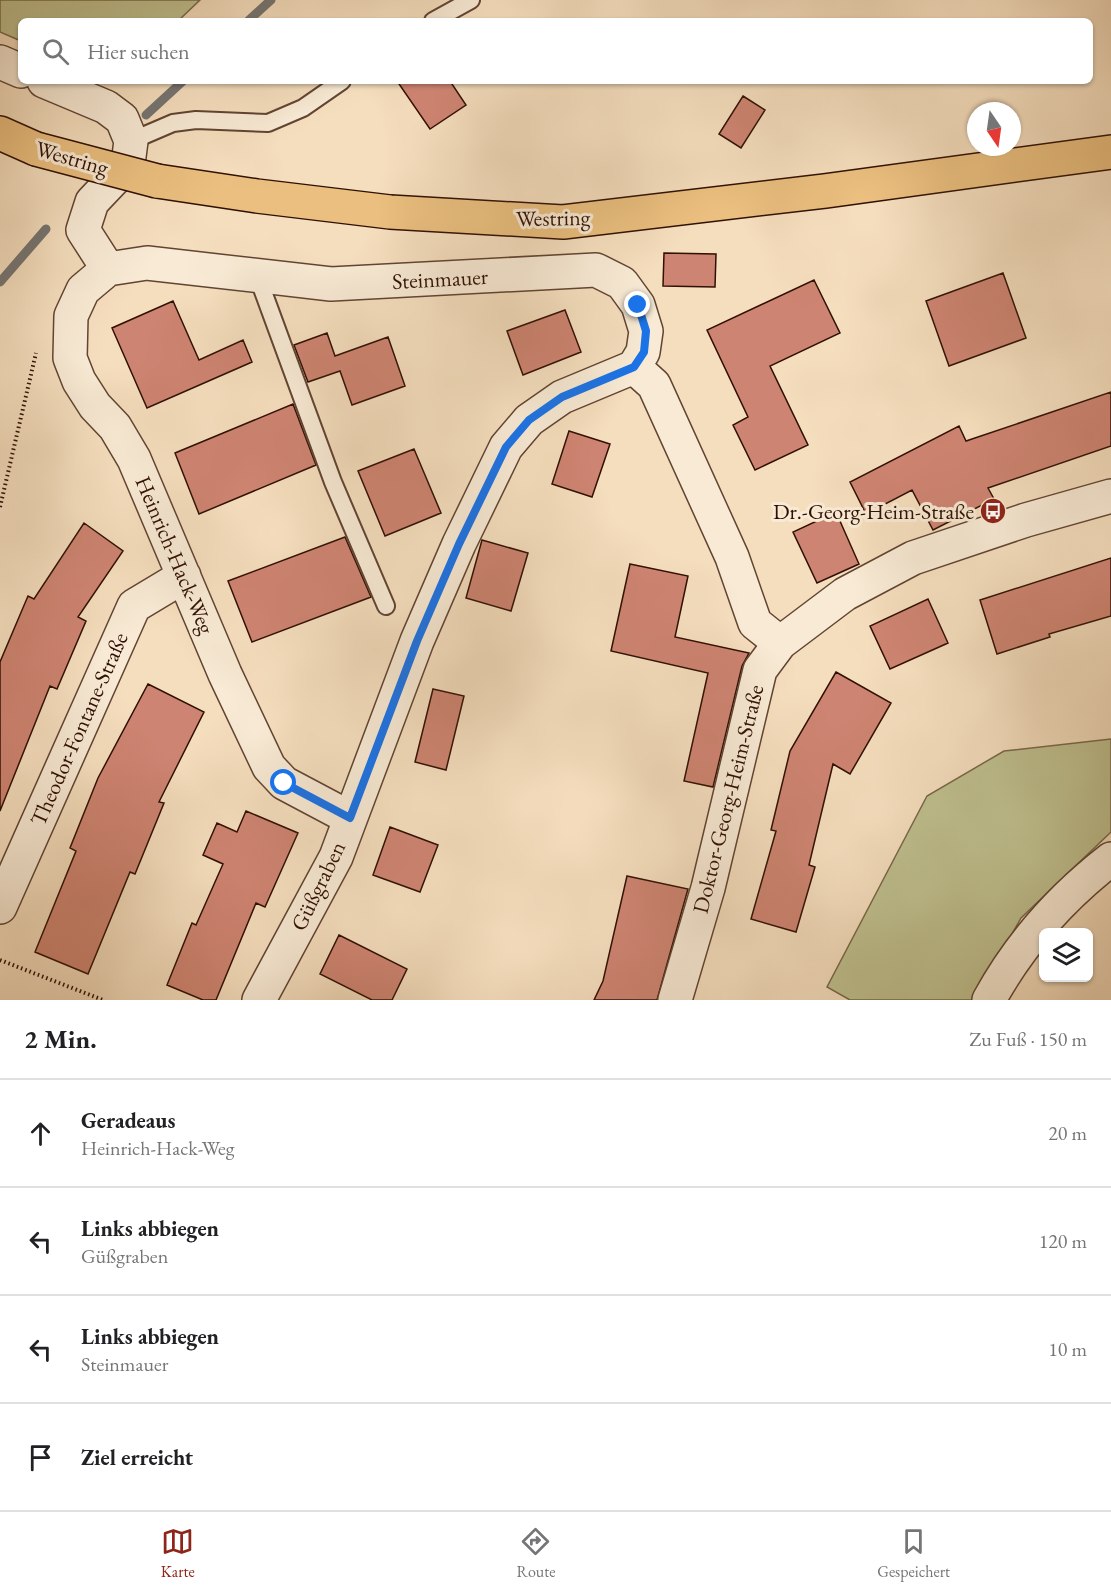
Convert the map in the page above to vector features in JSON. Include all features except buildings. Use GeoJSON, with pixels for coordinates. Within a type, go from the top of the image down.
{"type":"FeatureCollection","features":[{"type":"Feature","properties":{"kind":"main road","name":"Westring"},"geometry":{"type":"LineString","coordinates":[[0,133],[36,149],[157,181],[390,212],[563,222],[825,191],[1111,152]]}},
{"type":"Feature","properties":{"kind":"street"},"geometry":{"type":"LineString","coordinates":[[0,62],[18,70]]}},
{"type":"Feature","properties":{"kind":"street"},"geometry":{"type":"LineString","coordinates":[[51,84],[106,107],[123,119],[131,141],[128,164],[92,202],[83,230],[108,269]]}},
{"type":"Feature","properties":{"kind":"street","name":"Steinmauer"},"geometry":{"type":"LineString","coordinates":[[108,269],[147,263],[331,284],[596,270],[622,283],[638,305],[646,331],[644,352],[634,367]]}},
{"type":"Feature","properties":{"kind":"street","name":"Heinrich-Hack-Weg"},"geometry":{"type":"LineString","coordinates":[[108,269],[83,290],[71,316],[70,358],[79,381],[96,406],[115,427],[134,459],[225,674],[269,767],[284,783],[350,818]]}},
{"type":"Feature","properties":{"kind":"street"},"geometry":{"type":"LineString","coordinates":[[634,367],[654,385],[732,557],[755,623],[780,643]]}},
{"type":"Feature","properties":{"kind":"street","name":"Güßgraben"},"geometry":{"type":"LineString","coordinates":[[260,1000],[336,857],[417,641],[459,544],[506,447],[529,420],[562,397],[634,367]]}},
{"type":"Feature","properties":{"kind":"street","name":"Doktor-Georg-Heim-Straße"},"geometry":{"type":"LineString","coordinates":[[675,1000],[708,888],[760,670],[780,643],[845,594],[913,558],[1026,520],[1111,496]]}},
{"type":"Feature","properties":{"kind":"street","name":"Theodor-Fontane-Straße"},"geometry":{"type":"LineString","coordinates":[[0,907],[134,606],[184,576]]}},
{"type":"Feature","properties":{"kind":"street"},"geometry":{"type":"LineString","coordinates":[[990,1000],[1030,939],[1078,885],[1111,859]]}},
{"type":"Feature","properties":{"kind":"lane"},"geometry":{"type":"LineString","coordinates":[[438,18],[471,0]]}},
{"type":"Feature","properties":{"kind":"lane"},"geometry":{"type":"LineString","coordinates":[[131,141],[173,123],[196,120],[268,123],[303,108],[338,84]]}},
{"type":"Feature","properties":{"kind":"lane"},"geometry":{"type":"LineString","coordinates":[[257,275],[333,482],[386,606]]}},
{"type":"Feature","properties":{"kind":"path"},"geometry":{"type":"LineString","coordinates":[[0,507],[39,344],[71,316]]}},
{"type":"Feature","properties":{"kind":"path"},"geometry":{"type":"LineString","coordinates":[[0,960],[103,1000]]}},
{"type":"Feature","properties":{"kind":"green space"},"geometry":{"type":"Polygon","coordinates":[[[0,0],[200,0],[181,18],[18,18],[18,40],[0,32],[0,0]]]}},
{"type":"Feature","properties":{"kind":"green space"},"geometry":{"type":"Polygon","coordinates":[[[1111,739],[1111,832],[1021,918],[975,1000],[850,1000],[827,987],[927,796],[1004,751],[1111,739]]]}},
{"type":"Feature","properties":{"kind":"waterway"},"geometry":{"type":"LineString","coordinates":[[251,18],[271,0]]}},
{"type":"Feature","properties":{"kind":"waterway"},"geometry":{"type":"LineString","coordinates":[[146,115],[180,84]]}},
{"type":"Feature","properties":{"kind":"waterway"},"geometry":{"type":"LineString","coordinates":[[0,282],[46,229]]}},
{"type":"Feature","properties":{"kind":"place","name":"Dr.-Georg-Heim-Straße"},"geometry":{"type":"Point","coordinates":[993,511]}},
{"type":"Feature","properties":{"kind":"route"},"geometry":{"type":"LineString","coordinates":[[284,783],[350,818],[417,641],[459,544],[506,447],[529,420],[562,397],[634,367],[644,352],[646,331],[638,305]]}}]}
